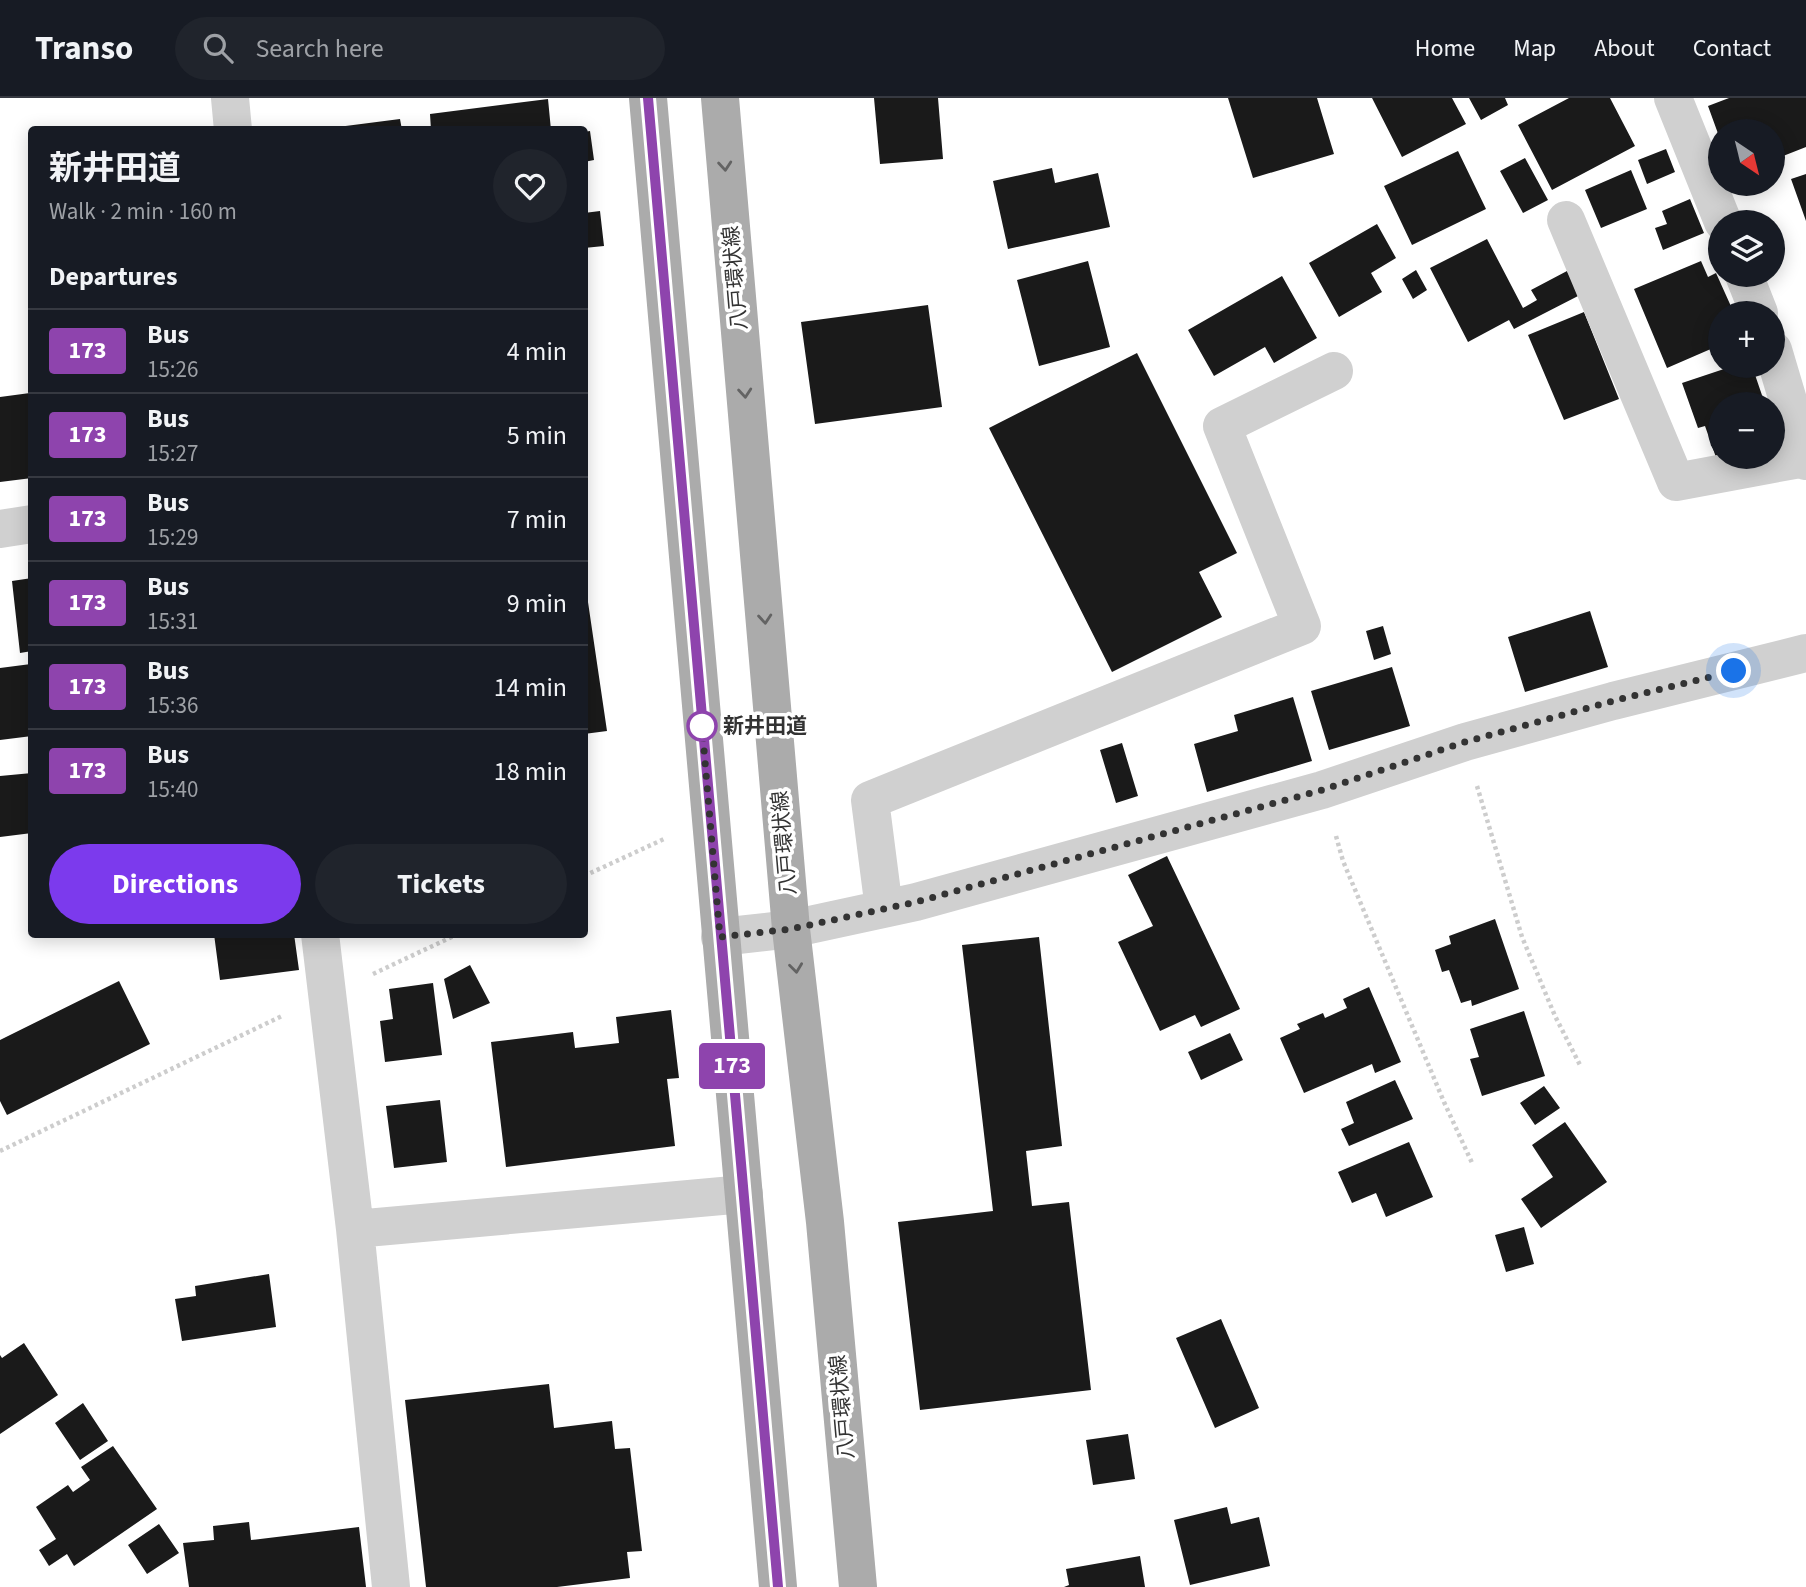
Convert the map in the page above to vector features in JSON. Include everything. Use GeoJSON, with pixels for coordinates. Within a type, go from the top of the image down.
{"type":"FeatureCollection","features":[{"type":"Feature","properties":{"kind":"main road"},"geometry":{"type":"LineString","coordinates":[[648,98],[778,1587]]}},
{"type":"Feature","properties":{"kind":"main road","name":"八戸環状線"},"geometry":{"type":"LineString","coordinates":[[720,98],[791,929],[825,1222],[858,1587]]}},
{"type":"Feature","properties":{"kind":"street"},"geometry":{"type":"LineString","coordinates":[[230,98],[233,126]]}},
{"type":"Feature","properties":{"kind":"street"},"geometry":{"type":"LineString","coordinates":[[1673,98],[1718,210]]}},
{"type":"Feature","properties":{"kind":"street"},"geometry":{"type":"LineString","coordinates":[[1566,220],[1676,482],[1806,460],[1781,378]]}},
{"type":"Feature","properties":{"kind":"street"},"geometry":{"type":"LineString","coordinates":[[884,909],[870,800],[1302,626],[1223,426],[1334,370]]}},
{"type":"Feature","properties":{"kind":"street"},"geometry":{"type":"LineString","coordinates":[[0,529],[28,525]]}},
{"type":"Feature","properties":{"kind":"street"},"geometry":{"type":"LineString","coordinates":[[720,937],[791,929],[884,909],[1322,790],[1465,742],[1613,701],[1806,653]]}},
{"type":"Feature","properties":{"kind":"street"},"geometry":{"type":"LineString","coordinates":[[320,938],[355,1229],[391,1587]]}},
{"type":"Feature","properties":{"kind":"street"},"geometry":{"type":"LineString","coordinates":[[355,1229],[744,1194]]}},
{"type":"Feature","properties":{"kind":"path"},"geometry":{"type":"LineString","coordinates":[[1465,742],[1522,937],[1555,1016],[1581,1067]]}},
{"type":"Feature","properties":{"kind":"path"},"geometry":{"type":"LineString","coordinates":[[1322,790],[1343,861],[1444,1102],[1474,1165]]}},
{"type":"Feature","properties":{"kind":"path"},"geometry":{"type":"LineString","coordinates":[[588,874],[666,838]]}},
{"type":"Feature","properties":{"kind":"path"},"geometry":{"type":"LineString","coordinates":[[0,1152],[449,938]]}},
{"type":"Feature","properties":{"kind":"building"},"geometry":{"type":"Polygon","coordinates":[[[874,98],[938,98],[943,159],[880,164],[874,98]]]}},
{"type":"Feature","properties":{"kind":"building"},"geometry":{"type":"Polygon","coordinates":[[[1228,98],[1317,98],[1334,154],[1253,178],[1228,98]]]}},
{"type":"Feature","properties":{"kind":"building"},"geometry":{"type":"Polygon","coordinates":[[[1372,98],[1452,98],[1466,124],[1402,157],[1372,98]]]}},
{"type":"Feature","properties":{"kind":"building"},"geometry":{"type":"Polygon","coordinates":[[[1469,98],[1505,98],[1508,105],[1481,120],[1469,98]]]}},
{"type":"Feature","properties":{"kind":"building"},"geometry":{"type":"Polygon","coordinates":[[[1569,98],[1610,98],[1635,146],[1552,190],[1518,125],[1569,98]]]}},
{"type":"Feature","properties":{"kind":"building"},"geometry":{"type":"Polygon","coordinates":[[[1729,98],[1806,98],[1806,147],[1785,155],[1785,119],[1713,119],[1708,106],[1729,98]]]}},
{"type":"Feature","properties":{"kind":"building"},"geometry":{"type":"Polygon","coordinates":[[[548,99],[551,126],[431,126],[430,114],[548,99]]]}},
{"type":"Feature","properties":{"kind":"building"},"geometry":{"type":"Polygon","coordinates":[[[400,119],[401,126],[346,126],[400,119]]]}},
{"type":"Feature","properties":{"kind":"building"},"geometry":{"type":"Polygon","coordinates":[[[588,131],[594,160],[588,161],[588,131]]]}},
{"type":"Feature","properties":{"kind":"building"},"geometry":{"type":"Polygon","coordinates":[[[1666,149],[1675,172],[1647,184],[1638,160],[1666,149]]]}},
{"type":"Feature","properties":{"kind":"building"},"geometry":{"type":"Polygon","coordinates":[[[1458,151],[1486,209],[1412,245],[1384,186],[1458,151]]]}},
{"type":"Feature","properties":{"kind":"building"},"geometry":{"type":"Polygon","coordinates":[[[1525,158],[1548,200],[1523,213],[1500,171],[1525,158]]]}},
{"type":"Feature","properties":{"kind":"building"},"geometry":{"type":"Polygon","coordinates":[[[1052,168],[1055,183],[1098,173],[1110,227],[1008,249],[993,181],[1052,168]]]}},
{"type":"Feature","properties":{"kind":"building"},"geometry":{"type":"Polygon","coordinates":[[[1631,170],[1647,209],[1601,228],[1585,190],[1631,170]]]}},
{"type":"Feature","properties":{"kind":"building"},"geometry":{"type":"Polygon","coordinates":[[[1806,174],[1806,221],[1791,179],[1806,174]]]}},
{"type":"Feature","properties":{"kind":"building"},"geometry":{"type":"Polygon","coordinates":[[[1690,199],[1704,233],[1663,250],[1655,228],[1667,224],[1662,211],[1690,199]]]}},
{"type":"Feature","properties":{"kind":"building"},"geometry":{"type":"Polygon","coordinates":[[[600,211],[604,246],[588,248],[588,212],[600,211]]]}},
{"type":"Feature","properties":{"kind":"building"},"geometry":{"type":"Polygon","coordinates":[[[1377,224],[1396,258],[1371,273],[1382,292],[1339,317],[1309,263],[1377,224]]]}},
{"type":"Feature","properties":{"kind":"building"},"geometry":{"type":"Polygon","coordinates":[[[1487,239],[1523,308],[1537,300],[1531,290],[1567,271],[1580,295],[1514,329],[1509,320],[1468,342],[1430,268],[1487,239]]]}},
{"type":"Feature","properties":{"kind":"building"},"geometry":{"type":"Polygon","coordinates":[[[1088,261],[1110,347],[1039,366],[1017,280],[1088,261]]]}},
{"type":"Feature","properties":{"kind":"building"},"geometry":{"type":"Polygon","coordinates":[[[1701,261],[1708,277],[1708,287],[1722,287],[1729,301],[1708,301],[1708,350],[1667,368],[1634,289],[1701,261]]]}},
{"type":"Feature","properties":{"kind":"building"},"geometry":{"type":"Polygon","coordinates":[[[1416,270],[1427,290],[1413,299],[1402,279],[1416,270]]]}},
{"type":"Feature","properties":{"kind":"building"},"geometry":{"type":"Polygon","coordinates":[[[1282,276],[1317,338],[1274,363],[1265,347],[1214,376],[1188,330],[1282,276]]]}},
{"type":"Feature","properties":{"kind":"building"},"geometry":{"type":"Polygon","coordinates":[[[928,305],[942,407],[815,424],[801,322],[928,305]]]}},
{"type":"Feature","properties":{"kind":"building"},"geometry":{"type":"Polygon","coordinates":[[[1584,312],[1619,399],[1564,420],[1528,335],[1584,312]]]}},
{"type":"Feature","properties":{"kind":"building"},"geometry":{"type":"Polygon","coordinates":[[[1137,353],[1237,553],[1199,572],[1222,617],[1112,672],[989,428],[1137,353]]]}},
{"type":"Feature","properties":{"kind":"building"},"geometry":{"type":"Polygon","coordinates":[[[1708,374],[1708,378],[1756,378],[1761,392],[1708,392],[1708,435],[1705,426],[1698,428],[1682,383],[1708,374]]]}},
{"type":"Feature","properties":{"kind":"building"},"geometry":{"type":"Polygon","coordinates":[[[28,393],[28,478],[0,482],[0,397],[28,393]]]}},
{"type":"Feature","properties":{"kind":"building"},"geometry":{"type":"Polygon","coordinates":[[[28,579],[28,652],[20,653],[12,581],[28,579]]]}},
{"type":"Feature","properties":{"kind":"building"},"geometry":{"type":"Polygon","coordinates":[[[588,602],[607,731],[588,733],[588,602]]]}},
{"type":"Feature","properties":{"kind":"building"},"geometry":{"type":"Polygon","coordinates":[[[1590,611],[1608,667],[1525,692],[1508,637],[1590,611]]]}},
{"type":"Feature","properties":{"kind":"building"},"geometry":{"type":"Polygon","coordinates":[[[1383,626],[1391,654],[1374,660],[1366,631],[1383,626]]]}},
{"type":"Feature","properties":{"kind":"building"},"geometry":{"type":"Polygon","coordinates":[[[28,664],[28,736],[0,740],[0,668],[28,664]]]}},
{"type":"Feature","properties":{"kind":"building"},"geometry":{"type":"Polygon","coordinates":[[[1392,667],[1410,726],[1329,750],[1311,691],[1392,667]]]}},
{"type":"Feature","properties":{"kind":"building"},"geometry":{"type":"Polygon","coordinates":[[[1293,697],[1312,761],[1207,792],[1194,744],[1238,731],[1234,715],[1293,697]]]}},
{"type":"Feature","properties":{"kind":"building"},"geometry":{"type":"Polygon","coordinates":[[[1122,743],[1138,796],[1116,803],[1100,750],[1122,743]]]}},
{"type":"Feature","properties":{"kind":"building"},"geometry":{"type":"Polygon","coordinates":[[[28,773],[28,834],[0,837],[0,776],[28,773]]]}},
{"type":"Feature","properties":{"kind":"building"},"geometry":{"type":"Polygon","coordinates":[[[1167,856],[1240,1009],[1201,1027],[1195,1015],[1160,1031],[1118,942],[1153,926],[1128,875],[1167,856]]]}},
{"type":"Feature","properties":{"kind":"building"},"geometry":{"type":"Polygon","coordinates":[[[1495,919],[1519,989],[1472,1006],[1471,1000],[1461,1003],[1449,970],[1442,972],[1435,950],[1451,944],[1449,936],[1495,919]]]}},
{"type":"Feature","properties":{"kind":"building"},"geometry":{"type":"Polygon","coordinates":[[[1039,937],[1062,1146],[1026,1151],[1032,1206],[1069,1202],[1091,1390],[920,1410],[898,1222],[993,1211],[962,945],[1039,937]]]}},
{"type":"Feature","properties":{"kind":"building"},"geometry":{"type":"Polygon","coordinates":[[[215,938],[295,938],[299,970],[220,980],[215,938]]]}},
{"type":"Feature","properties":{"kind":"building"},"geometry":{"type":"Polygon","coordinates":[[[470,965],[490,1003],[453,1019],[444,979],[470,965]]]}},
{"type":"Feature","properties":{"kind":"building"},"geometry":{"type":"Polygon","coordinates":[[[119,981],[150,1044],[7,1115],[0,1101],[0,1040],[119,981]]]}},
{"type":"Feature","properties":{"kind":"building"},"geometry":{"type":"Polygon","coordinates":[[[433,983],[442,1055],[385,1062],[380,1021],[393,1019],[389,989],[433,983]]]}},
{"type":"Feature","properties":{"kind":"building"},"geometry":{"type":"Polygon","coordinates":[[[1369,987],[1401,1062],[1375,1073],[1372,1064],[1304,1093],[1280,1038],[1300,1029],[1297,1024],[1323,1013],[1325,1018],[1347,1008],[1343,999],[1369,987]]]}},
{"type":"Feature","properties":{"kind":"building"},"geometry":{"type":"Polygon","coordinates":[[[671,1010],[679,1078],[667,1079],[675,1146],[506,1167],[491,1042],[573,1032],[575,1048],[619,1043],[616,1017],[671,1010]]]}},
{"type":"Feature","properties":{"kind":"building"},"geometry":{"type":"Polygon","coordinates":[[[1524,1011],[1545,1076],[1482,1096],[1470,1059],[1479,1057],[1470,1029],[1524,1011]]]}},
{"type":"Feature","properties":{"kind":"building"},"geometry":{"type":"Polygon","coordinates":[[[1230,1033],[1243,1060],[1201,1080],[1188,1052],[1230,1033]]]}},
{"type":"Feature","properties":{"kind":"building"},"geometry":{"type":"Polygon","coordinates":[[[1395,1080],[1413,1119],[1349,1146],[1341,1129],[1354,1123],[1346,1102],[1395,1080]]]}},
{"type":"Feature","properties":{"kind":"building"},"geometry":{"type":"Polygon","coordinates":[[[1544,1086],[1560,1108],[1535,1125],[1520,1103],[1544,1086]]]}},
{"type":"Feature","properties":{"kind":"building"},"geometry":{"type":"Polygon","coordinates":[[[440,1100],[447,1162],[394,1168],[386,1106],[440,1100]]]}},
{"type":"Feature","properties":{"kind":"building"},"geometry":{"type":"Polygon","coordinates":[[[1565,1122],[1607,1182],[1541,1228],[1521,1199],[1553,1177],[1532,1145],[1565,1122]]]}},
{"type":"Feature","properties":{"kind":"building"},"geometry":{"type":"Polygon","coordinates":[[[1409,1142],[1433,1197],[1386,1217],[1376,1193],[1352,1203],[1338,1172],[1409,1142]]]}},
{"type":"Feature","properties":{"kind":"building"},"geometry":{"type":"Polygon","coordinates":[[[1524,1227],[1534,1264],[1506,1272],[1495,1235],[1524,1227]]]}},
{"type":"Feature","properties":{"kind":"building"},"geometry":{"type":"Polygon","coordinates":[[[269,1274],[276,1327],[182,1341],[175,1299],[196,1296],[195,1286],[269,1274]]]}},
{"type":"Feature","properties":{"kind":"building"},"geometry":{"type":"Polygon","coordinates":[[[1221,1319],[1259,1408],[1215,1428],[1176,1338],[1221,1319]]]}},
{"type":"Feature","properties":{"kind":"building"},"geometry":{"type":"Polygon","coordinates":[[[24,1343],[58,1395],[0,1434],[0,1355],[2,1358],[24,1343]]]}},
{"type":"Feature","properties":{"kind":"building"},"geometry":{"type":"Polygon","coordinates":[[[549,1384],[554,1428],[612,1421],[615,1449],[630,1448],[642,1551],[627,1552],[630,1578],[557,1587],[426,1587],[405,1400],[549,1384]]]}},
{"type":"Feature","properties":{"kind":"building"},"geometry":{"type":"Polygon","coordinates":[[[83,1403],[108,1441],[80,1460],[55,1423],[83,1403]]]}},
{"type":"Feature","properties":{"kind":"building"},"geometry":{"type":"Polygon","coordinates":[[[1128,1434],[1135,1479],[1093,1485],[1086,1440],[1128,1434]]]}},
{"type":"Feature","properties":{"kind":"building"},"geometry":{"type":"Polygon","coordinates":[[[113,1446],[157,1509],[74,1566],[67,1554],[49,1566],[39,1550],[56,1539],[36,1507],[68,1485],[73,1492],[90,1480],[81,1467],[113,1446]]]}},
{"type":"Feature","properties":{"kind":"building"},"geometry":{"type":"Polygon","coordinates":[[[1227,1507],[1231,1524],[1259,1517],[1270,1566],[1190,1585],[1174,1520],[1227,1507]]]}},
{"type":"Feature","properties":{"kind":"building"},"geometry":{"type":"Polygon","coordinates":[[[249,1522],[251,1540],[359,1527],[366,1587],[189,1587],[183,1543],[214,1540],[213,1526],[249,1522]]]}},
{"type":"Feature","properties":{"kind":"building"},"geometry":{"type":"Polygon","coordinates":[[[159,1524],[179,1553],[147,1574],[128,1545],[159,1524]]]}},
{"type":"Feature","properties":{"kind":"building"},"geometry":{"type":"Polygon","coordinates":[[[1140,1556],[1145,1587],[1064,1587],[1069,1585],[1066,1569],[1140,1556]]]}},
{"type":"Feature","properties":{"kind":"bus line","name":"173"},"geometry":{"type":"LineString","coordinates":[[648,98],[778,1587]]}},
{"type":"Feature","properties":{"kind":"place","name":"新井田道"},"geometry":{"type":"Point","coordinates":[702,726]}},
{"type":"Feature","properties":{"kind":"route"},"geometry":{"type":"LineString","coordinates":[[702,726],[720,937],[791,929],[916,902],[1322,790],[1465,742],[1734,671]]}}]}
